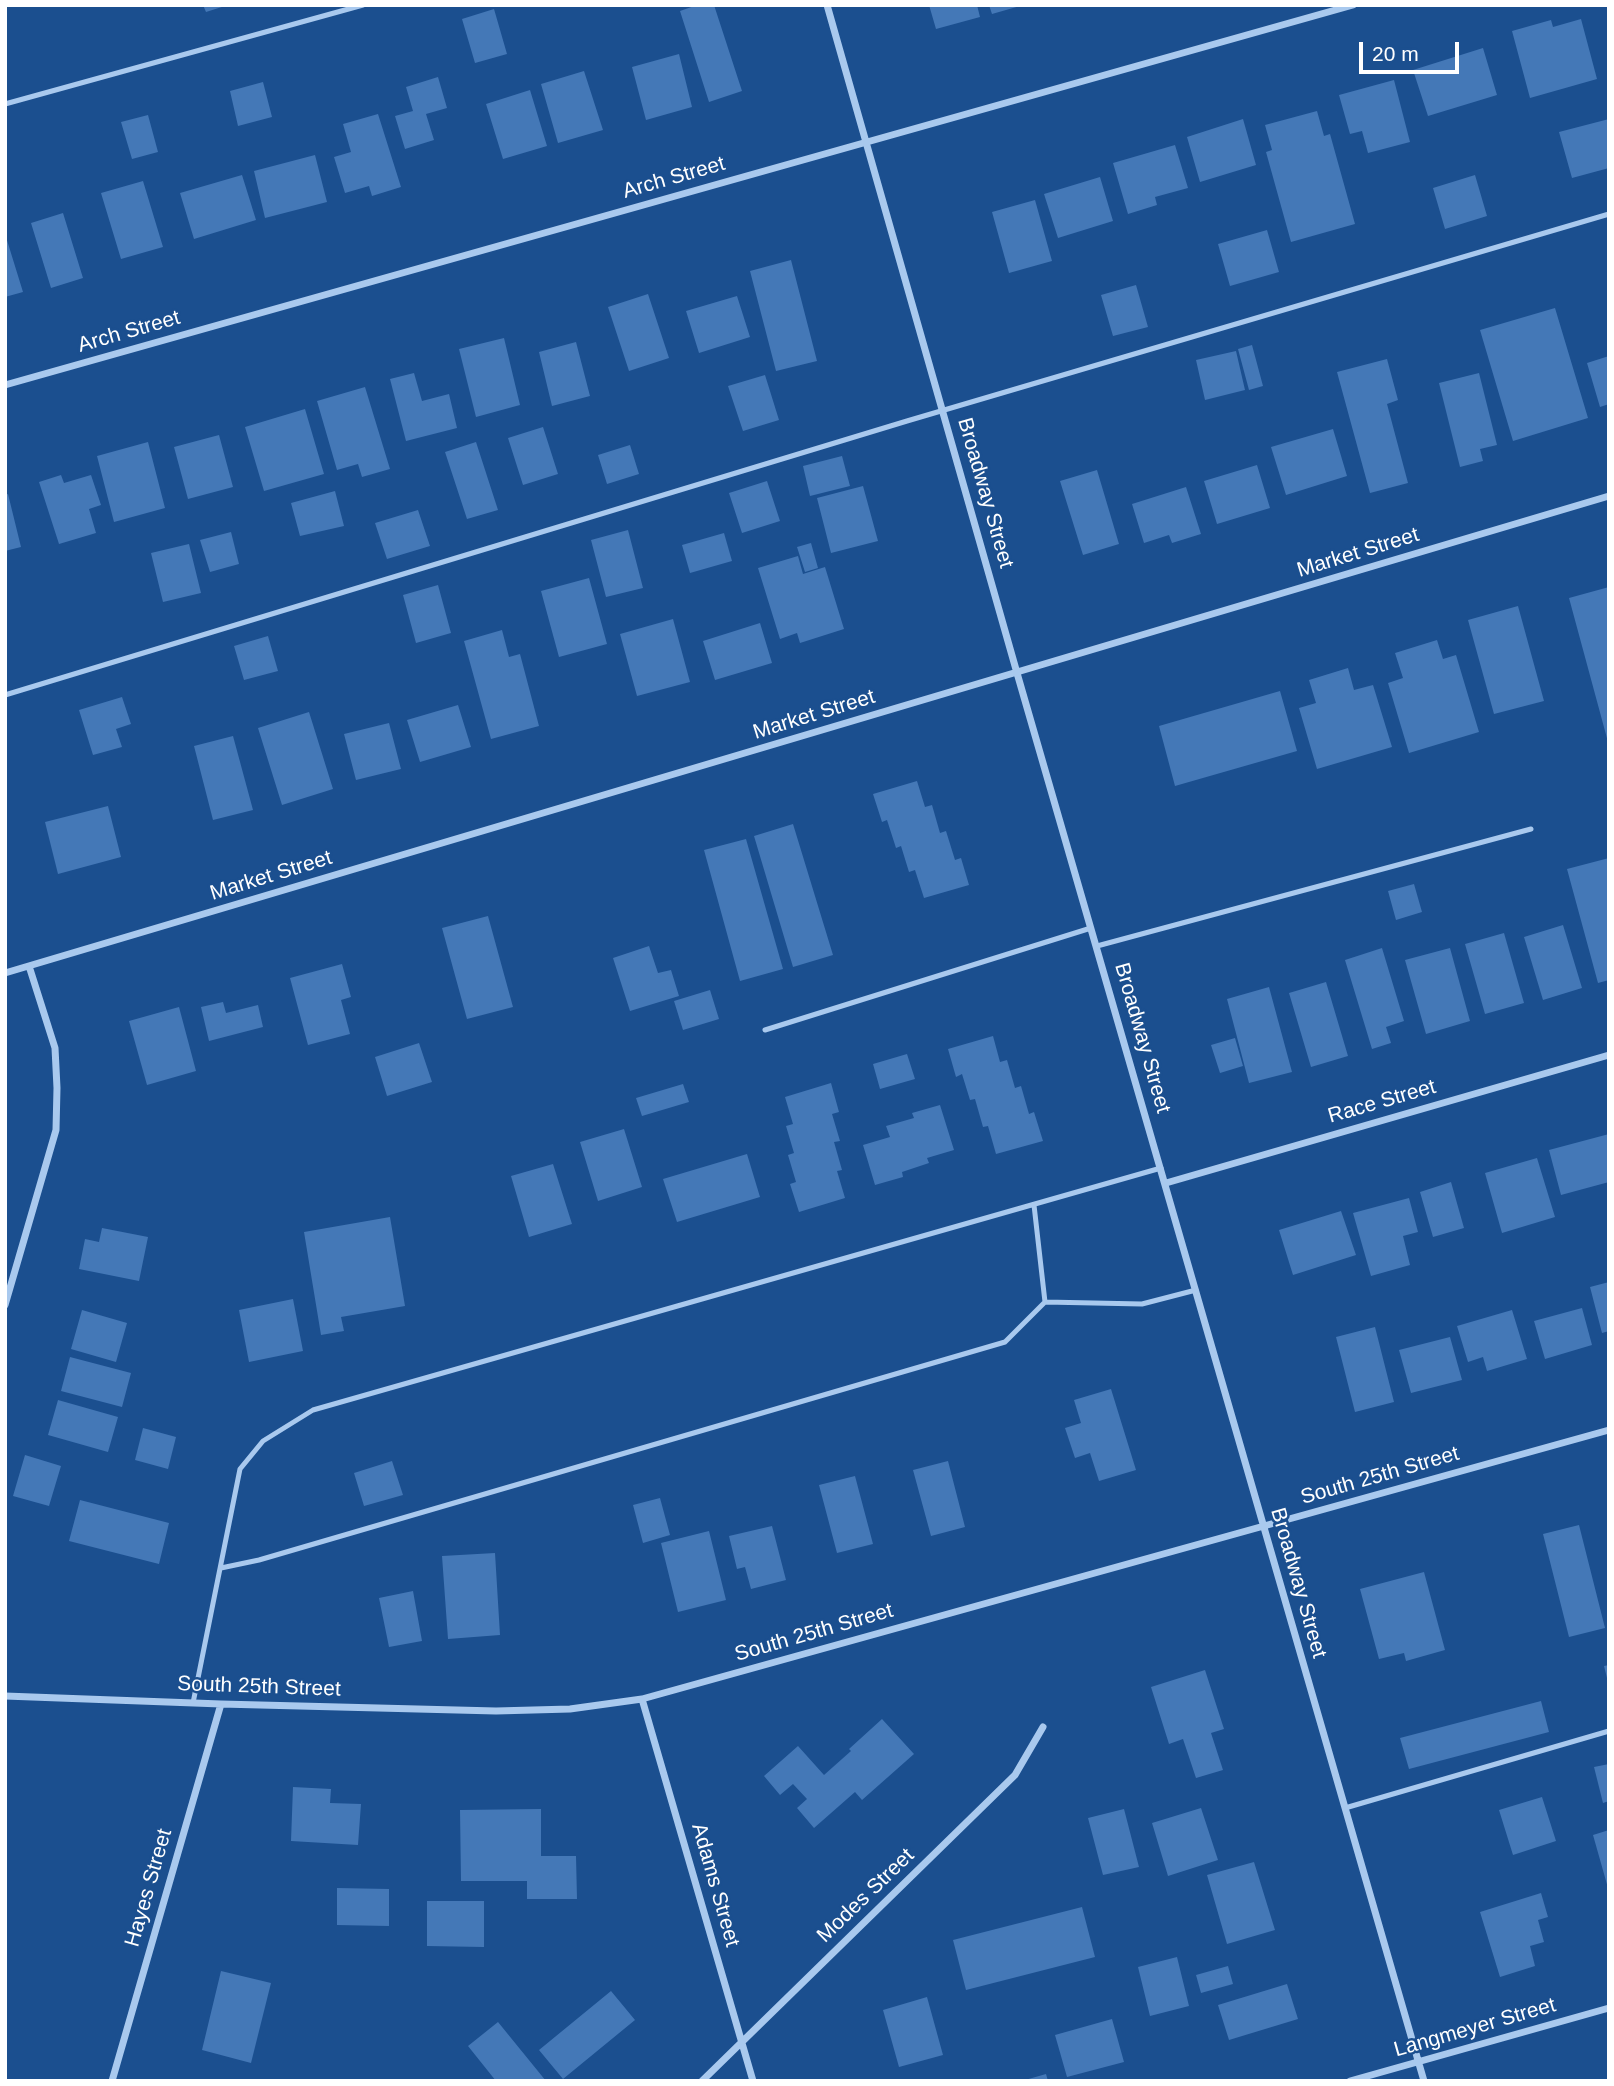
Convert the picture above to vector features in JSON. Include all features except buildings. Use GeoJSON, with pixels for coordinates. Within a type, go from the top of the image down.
{"type":"FeatureCollection","features":[{"type":"Feature","properties":{"kind":"street","name":"Broadway Street"},"geometry":{"type":"LineString","coordinates":[[827,5],[1424,2081]]}},
{"type":"Feature","properties":{"kind":"street","name":"Arch Street"},"geometry":{"type":"LineString","coordinates":[[5,385],[1353,5]]}},
{"type":"Feature","properties":{"kind":"street","name":"Market Street"},"geometry":{"type":"LineString","coordinates":[[5,973],[1609,496]]}},
{"type":"Feature","properties":{"kind":"street"},"geometry":{"type":"LineString","coordinates":[[5,1305],[56,1130],[55,1048],[29,966]]}},
{"type":"Feature","properties":{"kind":"street","name":"Race Street"},"geometry":{"type":"LineString","coordinates":[[1166,1183],[1609,1055]]}},
{"type":"Feature","properties":{"kind":"street","name":"South 25th Street"},"geometry":{"type":"LineString","coordinates":[[5,1696],[496,1711],[570,1709],[642,1699],[1609,1430]]}},
{"type":"Feature","properties":{"kind":"street","name":"Adams Street"},"geometry":{"type":"LineString","coordinates":[[642,1699],[753,2081]]}},
{"type":"Feature","properties":{"kind":"street","name":"Hayes Street"},"geometry":{"type":"LineString","coordinates":[[111,2081],[221,1704]]}},
{"type":"Feature","properties":{"kind":"street","name":"Modes Street"},"geometry":{"type":"LineString","coordinates":[[702,2081],[1015,1775],[1043,1727]]}},
{"type":"Feature","properties":{"kind":"street","name":"Langmeyer Street"},"geometry":{"type":"LineString","coordinates":[[1350,2081],[1609,2008]]}},
{"type":"Feature","properties":{"kind":"lane"},"geometry":{"type":"LineString","coordinates":[[5,104],[363,5]]}},
{"type":"Feature","properties":{"kind":"lane"},"geometry":{"type":"LineString","coordinates":[[5,695],[943,410],[1609,214]]}},
{"type":"Feature","properties":{"kind":"lane"},"geometry":{"type":"LineString","coordinates":[[1097,946],[1531,829]]}},
{"type":"Feature","properties":{"kind":"lane"},"geometry":{"type":"LineString","coordinates":[[765,1030],[1091,928]]}},
{"type":"Feature","properties":{"kind":"lane"},"geometry":{"type":"LineString","coordinates":[[193,1703],[240,1469],[263,1441],[313,1410],[1161,1168]]}},
{"type":"Feature","properties":{"kind":"lane"},"geometry":{"type":"LineString","coordinates":[[1034,1205],[1045,1302]]}},
{"type":"Feature","properties":{"kind":"lane"},"geometry":{"type":"LineString","coordinates":[[221,1568],[259,1560],[1005,1342],[1045,1302],[1142,1304],[1196,1290]]}},
{"type":"Feature","properties":{"kind":"lane"},"geometry":{"type":"LineString","coordinates":[[1345,1808],[1609,1731]]}}]}
